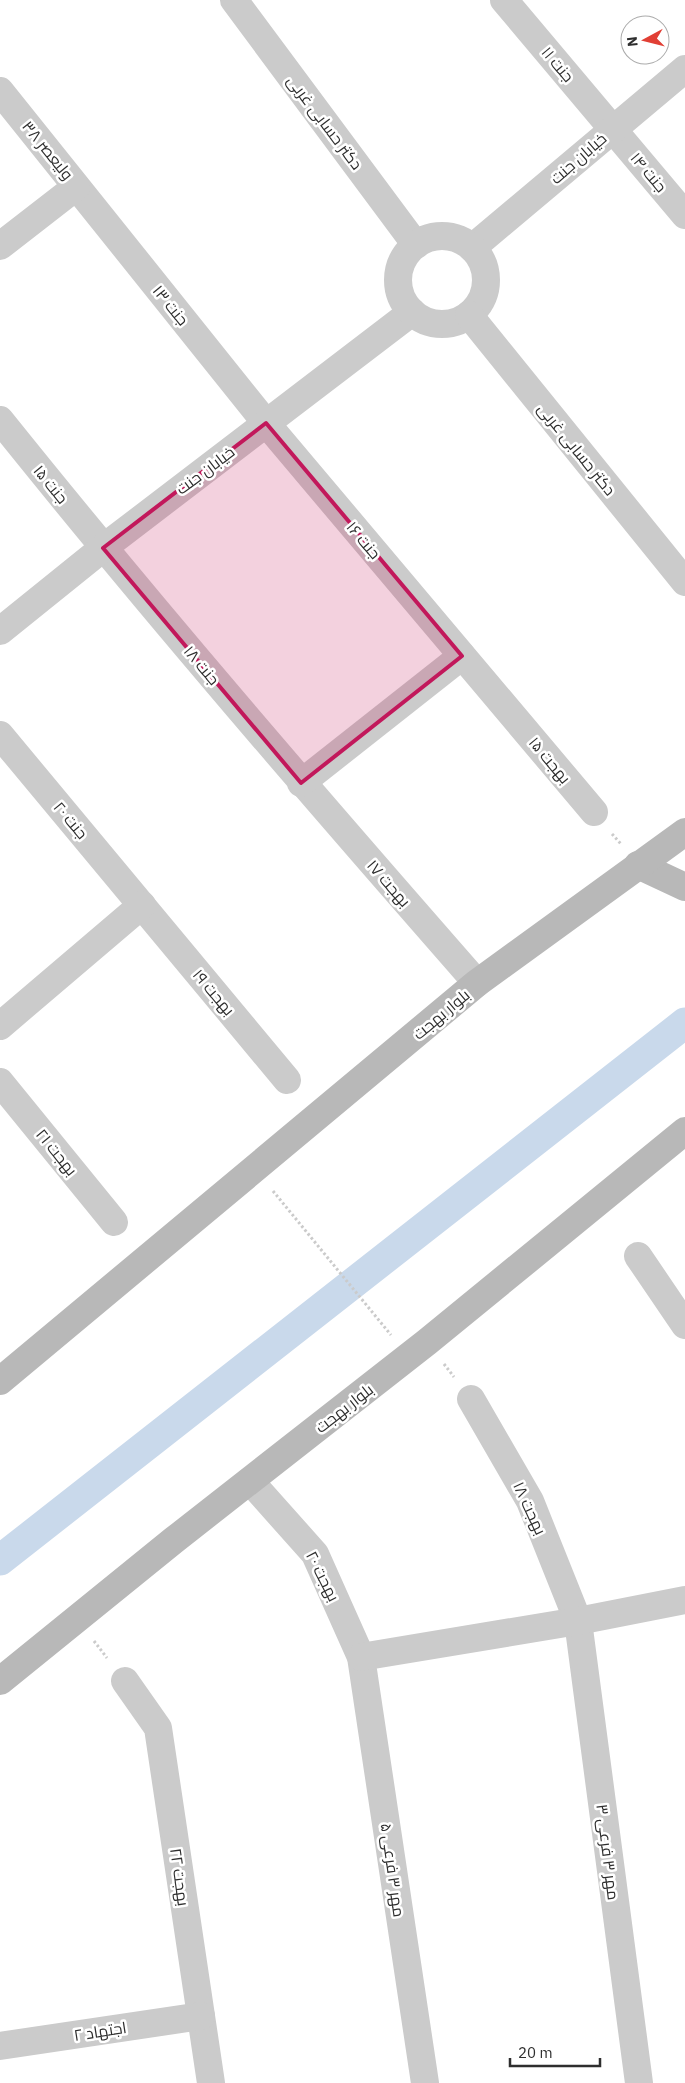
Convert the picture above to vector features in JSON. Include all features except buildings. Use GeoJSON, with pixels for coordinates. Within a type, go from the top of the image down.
{"type":"FeatureCollection","features":[{"type":"Feature","properties":{"kind":"main road","name":"بلوار بهجت"},"geometry":{"type":"LineString","coordinates":[[0,1381],[477,983],[685,832]]}},
{"type":"Feature","properties":{"kind":"main road"},"geometry":{"type":"LineString","coordinates":[[638,865],[685,887]]}},
{"type":"Feature","properties":{"kind":"main road","name":"بلوار بهجت"},"geometry":{"type":"LineString","coordinates":[[0,1680],[427,1342],[685,1131]]}},
{"type":"Feature","properties":{"kind":"street","name":"دکتر حسابی غربی"},"geometry":{"type":"LineString","coordinates":[[234,0],[416,245]]}},
{"type":"Feature","properties":{"kind":"street","name":"جنت ۱۱"},"geometry":{"type":"LineString","coordinates":[[504,0],[612,128]]}},
{"type":"Feature","properties":{"kind":"street","name":"خیابان جنت"},"geometry":{"type":"LineString","coordinates":[[472,248],[612,128],[685,69]]}},
{"type":"Feature","properties":{"kind":"street","name":"ولیعصر ۳۸"},"geometry":{"type":"LineString","coordinates":[[0,91],[76,186]]}},
{"type":"Feature","properties":{"kind":"street","name":"جنت ۱۴"},"geometry":{"type":"LineString","coordinates":[[612,128],[685,215]]}},
{"type":"Feature","properties":{"kind":"street"},"geometry":{"type":"LineString","coordinates":[[0,246],[76,186]]}},
{"type":"Feature","properties":{"kind":"street","name":"جنت ۱۳"},"geometry":{"type":"LineString","coordinates":[[76,186],[266,424]]}},
{"type":"Feature","properties":{"kind":"street"},"geometry":{"type":"LineString","coordinates":[[438,236],[451,237],[462,241],[472,248],[481,260],[486,275],[485,290],[479,304],[469,315],[458,321],[439,323],[422,319],[412,312],[403,299],[398,285],[400,270],[405,256],[426,238],[438,236]]}},
{"type":"Feature","properties":{"kind":"street","name":"خیابان جنت"},"geometry":{"type":"LineString","coordinates":[[0,631],[103,548],[412,312]]}},
{"type":"Feature","properties":{"kind":"street","name":"دکتر حسابی غربی"},"geometry":{"type":"LineString","coordinates":[[469,315],[685,582]]}},
{"type":"Feature","properties":{"kind":"street","name":"جنت ۱۵"},"geometry":{"type":"LineString","coordinates":[[0,420],[103,548]]}},
{"type":"Feature","properties":{"kind":"street","name":"جنت ۱۶"},"geometry":{"type":"LineString","coordinates":[[266,424],[462,656]]}},
{"type":"Feature","properties":{"kind":"street","name":"جنت ۱۸"},"geometry":{"type":"LineString","coordinates":[[103,548],[301,783]]}},
{"type":"Feature","properties":{"kind":"street"},"geometry":{"type":"LineString","coordinates":[[301,783],[462,656]]}},
{"type":"Feature","properties":{"kind":"street","name":"بهجت ۱۵"},"geometry":{"type":"LineString","coordinates":[[462,656],[594,812]]}},
{"type":"Feature","properties":{"kind":"street","name":"جنت ۲۰"},"geometry":{"type":"LineString","coordinates":[[0,734],[142,905]]}},
{"type":"Feature","properties":{"kind":"street","name":"بهجت ۱۷"},"geometry":{"type":"LineString","coordinates":[[301,783],[477,983]]}},
{"type":"Feature","properties":{"kind":"street"},"geometry":{"type":"LineString","coordinates":[[0,1026],[142,905]]}},
{"type":"Feature","properties":{"kind":"street","name":"بهجت ۱۹"},"geometry":{"type":"LineString","coordinates":[[142,905],[286,1080]]}},
{"type":"Feature","properties":{"kind":"street","name":"بهجت ۲۱"},"geometry":{"type":"LineString","coordinates":[[0,1082],[114,1222]]}},
{"type":"Feature","properties":{"kind":"street"},"geometry":{"type":"LineString","coordinates":[[638,1256],[685,1325]]}},
{"type":"Feature","properties":{"kind":"street","name":"بهجت ۱۸"},"geometry":{"type":"LineString","coordinates":[[471,1399],[530,1501],[578,1621]]}},
{"type":"Feature","properties":{"kind":"street","name":"بهجت ۲۰"},"geometry":{"type":"LineString","coordinates":[[250,1481],[315,1554],[361,1657]]}},
{"type":"Feature","properties":{"kind":"street"},"geometry":{"type":"LineString","coordinates":[[361,1657],[578,1621],[685,1600]]}},
{"type":"Feature","properties":{"kind":"street","name":"مهر ۳ فرعی ۳"},"geometry":{"type":"LineString","coordinates":[[578,1621],[639,2083]]}},
{"type":"Feature","properties":{"kind":"street","name":"مهر ۳ فرعی ۵"},"geometry":{"type":"LineString","coordinates":[[361,1657],[425,2083]]}},
{"type":"Feature","properties":{"kind":"street","name":"بهجت ۲۲"},"geometry":{"type":"LineString","coordinates":[[125,1681],[158,1728],[211,2083]]}},
{"type":"Feature","properties":{"kind":"street","name":"اجتهاد ۲"},"geometry":{"type":"LineString","coordinates":[[0,2046],[201,2016]]}},
{"type":"Feature","properties":{"kind":"path"},"geometry":{"type":"LineString","coordinates":[[594,812],[638,865]]}},
{"type":"Feature","properties":{"kind":"path"},"geometry":{"type":"LineString","coordinates":[[255,1169],[374,1313]]}},
{"type":"Feature","properties":{"kind":"path"},"geometry":{"type":"LineString","coordinates":[[427,1342],[471,1399]]}},
{"type":"Feature","properties":{"kind":"path"},"geometry":{"type":"LineString","coordinates":[[77,1619],[125,1681]]}},
{"type":"Feature","properties":{"kind":"highlighted area"},"geometry":{"type":"Polygon","coordinates":[[[266,423],[462,656],[301,783],[103,548],[266,423]]]}},
{"type":"Feature","properties":{"kind":"waterway"},"geometry":{"type":"LineString","coordinates":[[0,1560],[685,1023]]}}]}
